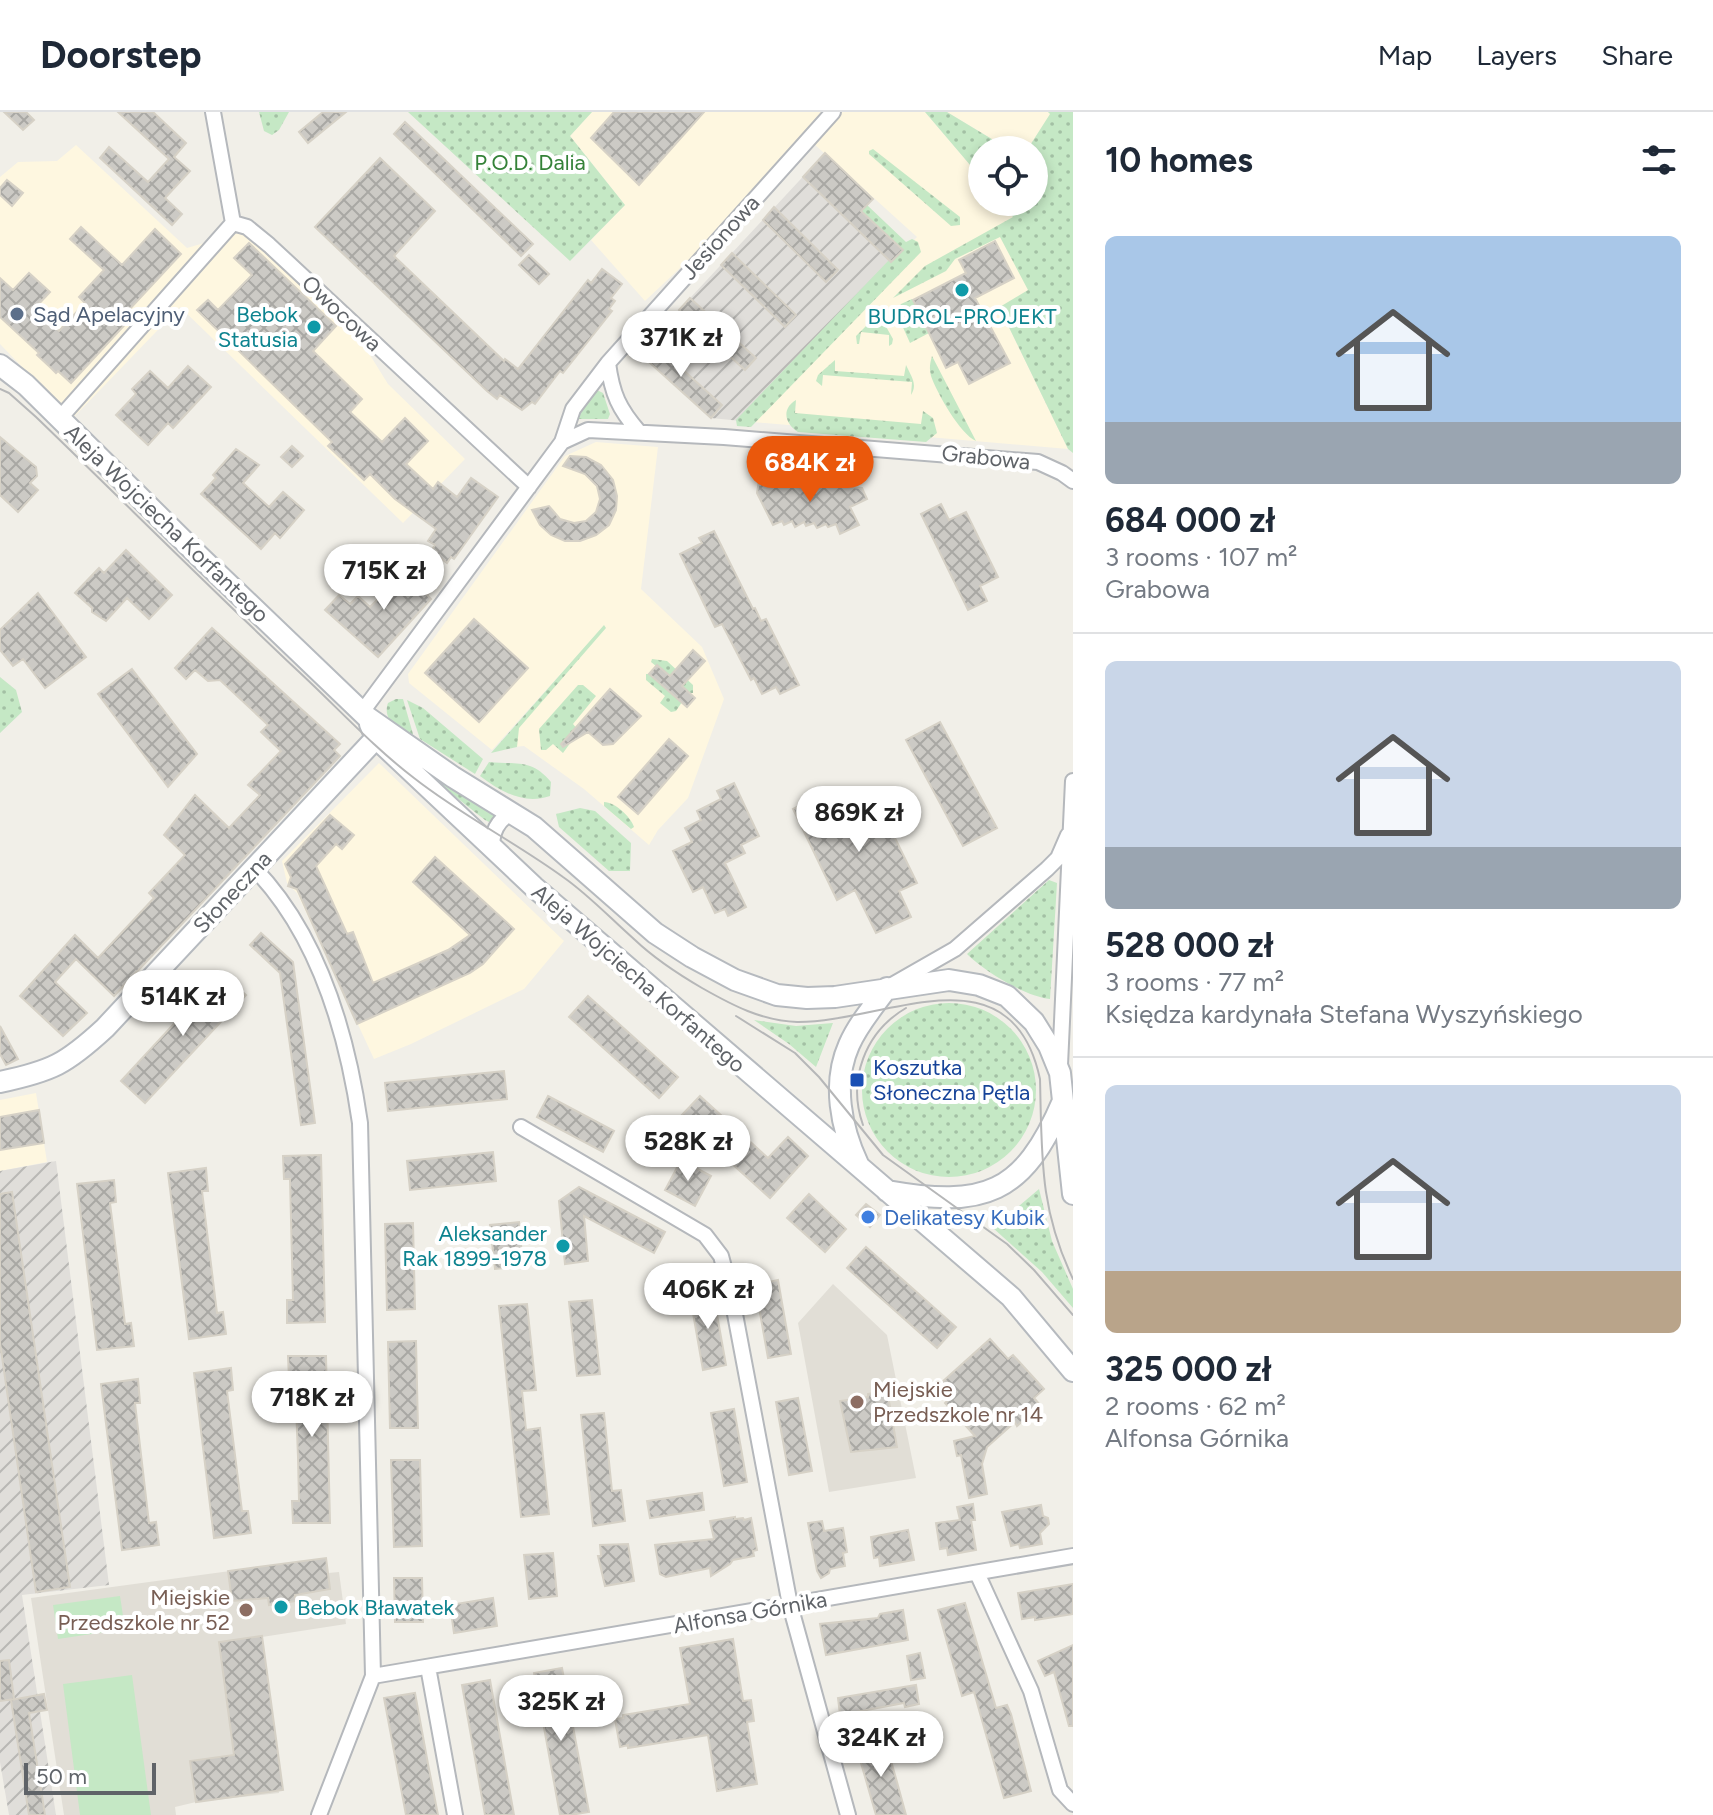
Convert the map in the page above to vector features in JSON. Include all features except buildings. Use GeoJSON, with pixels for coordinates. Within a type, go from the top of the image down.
{"type":"FeatureCollection","features":[{"type":"Feature","properties":{"kind":"main road","name":"Aleja Wojciecha Korfantego"},"geometry":{"type":"LineString","coordinates":[[0,365],[26,385],[365,714],[429,761],[512,812],[565,852],[655,933],[735,980],[777,995],[835,997],[887,988]]}},
{"type":"Feature","properties":{"kind":"main road","name":"Aleja Wojciecha Korfantego"},"geometry":{"type":"LineString","coordinates":[[365,714],[376,738],[491,849],[861,1169]]}},
{"type":"Feature","properties":{"kind":"main road"},"geometry":{"type":"LineString","coordinates":[[376,738],[429,761]]}},
{"type":"Feature","properties":{"kind":"main road","name":"Słoneczna"},"geometry":{"type":"LineString","coordinates":[[0,1082],[39,1074],[73,1057],[148,984],[376,738]]}},
{"type":"Feature","properties":{"kind":"main road"},"geometry":{"type":"LineString","coordinates":[[1073,1194],[1060,1073],[1049,1046],[1034,1022],[1007,996],[979,985],[949,980],[887,988],[854,1036],[840,1077],[843,1124],[848,1143],[861,1169],[1011,1297],[1073,1371]]}},
{"type":"Feature","properties":{"kind":"main road"},"geometry":{"type":"LineString","coordinates":[[887,1191],[924,1198],[961,1198],[1009,1181],[1023,1170],[1040,1145],[1063,1099]]}},
{"type":"Feature","properties":{"kind":"street"},"geometry":{"type":"LineString","coordinates":[[60,418],[233,223],[213,112]]}},
{"type":"Feature","properties":{"kind":"street","name":"Jesionowa"},"geometry":{"type":"LineString","coordinates":[[365,714],[562,442],[573,409],[608,363],[833,112]]}},
{"type":"Feature","properties":{"kind":"street","name":"Owocowa"},"geometry":{"type":"LineString","coordinates":[[233,223],[247,227],[269,245],[529,487]]}},
{"type":"Feature","properties":{"kind":"street"},"geometry":{"type":"LineString","coordinates":[[608,363],[611,386],[622,412],[639,432]]}},
{"type":"Feature","properties":{"kind":"street","name":"Grabowa"},"geometry":{"type":"LineString","coordinates":[[562,442],[588,430],[639,432],[1038,462],[1073,481]]}},
{"type":"Feature","properties":{"kind":"street","name":"Aleja Wojciecha Korfantego"},"geometry":{"type":"LineString","coordinates":[[1060,1073],[1073,781]]}},
{"type":"Feature","properties":{"kind":"street"},"geometry":{"type":"LineString","coordinates":[[491,849],[493,831],[501,819],[512,812]]}},
{"type":"Feature","properties":{"kind":"street","name":"Aleja Wojciecha Korfantego"},"geometry":{"type":"LineString","coordinates":[[887,988],[955,949],[1058,858],[1070,831]]}},
{"type":"Feature","properties":{"kind":"street"},"geometry":{"type":"LineString","coordinates":[[1047,869],[1055,867],[1063,870],[1070,881]]}},
{"type":"Feature","properties":{"kind":"street"},"geometry":{"type":"LineString","coordinates":[[254,868],[269,884],[308,942],[343,1040],[356,1093],[361,1143],[373,1676],[319,1815]]}},
{"type":"Feature","properties":{"kind":"street"},"geometry":{"type":"LineString","coordinates":[[521,1127],[705,1235],[721,1256],[734,1308],[790,1605],[848,1815]]}},
{"type":"Feature","properties":{"kind":"street","name":"Alfonsa Górnika"},"geometry":{"type":"LineString","coordinates":[[373,1676],[1073,1556]]}},
{"type":"Feature","properties":{"kind":"street"},"geometry":{"type":"LineString","coordinates":[[977,1573],[1031,1691],[1060,1790],[1073,1804]]}},
{"type":"Feature","properties":{"kind":"street"},"geometry":{"type":"LineString","coordinates":[[428,1667],[455,1815]]}},
{"type":"Feature","properties":{"kind":"shaded area"},"geometry":{"type":"Polygon","coordinates":[[[592,112],[925,112],[968,163],[968,216],[1014,216],[1028,299],[1002,313],[1068,449],[741,421],[917,237],[813,143],[645,301],[591,240],[625,205],[570,136],[592,112]]]}},
{"type":"Feature","properties":{"kind":"shaded area"},"geometry":{"type":"Polygon","coordinates":[[[947,112],[1051,114],[1036,136],[987,136],[947,112]]]}},
{"type":"Feature","properties":{"kind":"shaded area"},"geometry":{"type":"Polygon","coordinates":[[[76,145],[187,248],[242,232],[360,339],[388,384],[465,459],[403,523],[180,307],[72,419],[0,344],[0,177],[18,162],[57,161],[76,145]]]}},
{"type":"Feature","properties":{"kind":"shaded area"},"geometry":{"type":"Polygon","coordinates":[[[825,153],[873,199],[862,211],[903,250],[741,421],[711,418],[639,353],[825,153]]]}},
{"type":"Feature","properties":{"kind":"shaded area"},"geometry":{"type":"Polygon","coordinates":[[[596,442],[658,447],[641,589],[702,647],[724,699],[688,798],[658,830],[649,845],[584,789],[524,746],[501,748],[604,626],[492,750],[409,683],[408,674],[565,456],[596,442]]]}},
{"type":"Feature","properties":{"kind":"shaded area"},"geometry":{"type":"Polygon","coordinates":[[[379,763],[564,941],[524,989],[374,1059],[297,893],[287,883],[282,861],[379,763]]]}},
{"type":"Feature","properties":{"kind":"shaded area"},"geometry":{"type":"Polygon","coordinates":[[[36,1093],[47,1162],[0,1171],[0,1100],[36,1093]]]}},
{"type":"Feature","properties":{"kind":"shaded area"},"geometry":{"type":"Polygon","coordinates":[[[56,1161],[109,1585],[22,1595],[56,1815],[9,1815],[0,1762],[0,1171],[56,1161]]]}},
{"type":"Feature","properties":{"kind":"shaded area","name":"Miejskie Przedszkole nr 14"},"geometry":{"type":"Polygon","coordinates":[[[833,1284],[887,1335],[916,1478],[829,1492],[798,1323],[833,1284]]]}},
{"type":"Feature","properties":{"kind":"shaded area"},"geometry":{"type":"Polygon","coordinates":[[[326,1558],[328,1573],[339,1572],[346,1624],[262,1637],[279,1793],[196,1802],[175,1807],[176,1815],[64,1815],[31,1598],[326,1558]]]}},
{"type":"Feature","properties":{"kind":"green space"},"geometry":{"type":"Polygon","coordinates":[[[259,112],[289,112],[279,130],[272,135],[264,131],[259,112]]]}},
{"type":"Feature","properties":{"kind":"green space","name":"P.O.D. Dalia"},"geometry":{"type":"Polygon","coordinates":[[[408,112],[592,112],[570,136],[625,205],[570,261],[408,112]]]}},
{"type":"Feature","properties":{"kind":"green space"},"geometry":{"type":"Polygon","coordinates":[[[925,112],[947,112],[987,136],[968,136],[968,163],[925,112]]]}},
{"type":"Feature","properties":{"kind":"green space"},"geometry":{"type":"Polygon","coordinates":[[[1048,112],[1073,112],[1073,453],[1068,449],[1002,313],[991,317],[987,311],[993,311],[1028,290],[1000,237],[955,259],[946,271],[893,298],[925,266],[1012,216],[1048,216],[1048,136],[1036,136],[1050,114],[1048,112]]]}},
{"type":"Feature","properties":{"kind":"green space"},"geometry":{"type":"Polygon","coordinates":[[[873,149],[960,217],[960,225],[951,226],[869,154],[873,149]]]}},
{"type":"Feature","properties":{"kind":"green space"},"geometry":{"type":"Polygon","coordinates":[[[867,205],[906,242],[912,239],[918,242],[921,252],[751,427],[737,426],[736,420],[889,260],[891,262],[902,251],[861,211],[867,205]]]}},
{"type":"Feature","properties":{"kind":"green space"},"geometry":{"type":"Polygon","coordinates":[[[912,299],[929,333],[910,343],[896,312],[901,304],[912,299]]]}},
{"type":"Feature","properties":{"kind":"green space"},"geometry":{"type":"Polygon","coordinates":[[[876,320],[884,323],[893,339],[892,344],[889,346],[889,335],[861,332],[857,344],[856,336],[869,323],[876,320]]]}},
{"type":"Feature","properties":{"kind":"green space"},"geometry":{"type":"Polygon","coordinates":[[[932,356],[976,441],[956,422],[938,392],[930,373],[932,356]]]}},
{"type":"Feature","properties":{"kind":"green space"},"geometry":{"type":"Polygon","coordinates":[[[835,360],[835,371],[904,376],[906,365],[913,380],[913,391],[911,395],[912,382],[823,375],[822,386],[816,381],[818,375],[835,360]]]}},
{"type":"Feature","properties":{"kind":"green space"},"geometry":{"type":"Polygon","coordinates":[[[597,390],[603,393],[610,414],[608,419],[577,419],[578,413],[597,390]]]}},
{"type":"Feature","properties":{"kind":"green space"},"geometry":{"type":"Polygon","coordinates":[[[796,400],[795,413],[921,424],[923,411],[933,418],[937,433],[926,442],[798,432],[786,416],[788,408],[796,400]]]}},
{"type":"Feature","properties":{"kind":"green space"},"geometry":{"type":"Polygon","coordinates":[[[604,625],[606,628],[519,728],[517,747],[491,753],[604,625]]]}},
{"type":"Feature","properties":{"kind":"green space"},"geometry":{"type":"Polygon","coordinates":[[[652,659],[667,661],[693,685],[693,693],[686,693],[651,662],[652,659]]]}},
{"type":"Feature","properties":{"kind":"green space"},"geometry":{"type":"Polygon","coordinates":[[[646,674],[650,674],[682,702],[676,711],[671,712],[660,703],[665,696],[646,680],[646,674]]]}},
{"type":"Feature","properties":{"kind":"green space"},"geometry":{"type":"Polygon","coordinates":[[[0,677],[16,690],[22,712],[0,733],[0,677]]]}},
{"type":"Feature","properties":{"kind":"green space"},"geometry":{"type":"Polygon","coordinates":[[[578,685],[583,685],[596,696],[573,724],[579,731],[563,753],[553,744],[541,750],[539,729],[578,685]]]}},
{"type":"Feature","properties":{"kind":"green space"},"geometry":{"type":"Polygon","coordinates":[[[403,699],[413,734],[411,737],[392,723],[387,714],[388,703],[403,699]]]}},
{"type":"Feature","properties":{"kind":"green space"},"geometry":{"type":"Polygon","coordinates":[[[407,700],[423,708],[483,759],[475,774],[420,739],[407,700]]]}},
{"type":"Feature","properties":{"kind":"green space"},"geometry":{"type":"Polygon","coordinates":[[[489,762],[523,764],[537,769],[551,782],[550,796],[522,798],[496,787],[480,776],[489,762]]]}},
{"type":"Feature","properties":{"kind":"green space"},"geometry":{"type":"Polygon","coordinates":[[[439,779],[496,815],[489,822],[485,820],[438,783],[439,779]]]}},
{"type":"Feature","properties":{"kind":"green space"},"geometry":{"type":"Polygon","coordinates":[[[604,802],[622,811],[634,827],[631,829],[604,806],[604,802]]]}},
{"type":"Feature","properties":{"kind":"green space"},"geometry":{"type":"Polygon","coordinates":[[[580,808],[595,811],[631,843],[630,871],[609,871],[559,827],[556,814],[580,808]]]}},
{"type":"Feature","properties":{"kind":"green space"},"geometry":{"type":"Polygon","coordinates":[[[1049,880],[1057,883],[1050,999],[1029,994],[1006,982],[967,954],[1049,880]]]}},
{"type":"Feature","properties":{"kind":"green space"},"geometry":{"type":"Polygon","coordinates":[[[949,1003],[982,1009],[1011,1028],[1030,1057],[1036,1090],[1030,1123],[1011,1152],[982,1171],[949,1177],[916,1171],[887,1152],[868,1123],[862,1090],[868,1057],[887,1028],[916,1009],[949,1003]]]}},
{"type":"Feature","properties":{"kind":"green space"},"geometry":{"type":"Polygon","coordinates":[[[754,1020],[796,1026],[833,1023],[816,1067],[754,1020]]]}},
{"type":"Feature","properties":{"kind":"green space"},"geometry":{"type":"Polygon","coordinates":[[[1039,1189],[1052,1241],[1073,1289],[1073,1308],[1042,1272],[993,1228],[1039,1189]]]}},
{"type":"Feature","properties":{"kind":"green space"},"geometry":{"type":"Polygon","coordinates":[[[120,1596],[125,1629],[58,1639],[53,1605],[120,1596]]]}},
{"type":"Feature","properties":{"kind":"green space"},"geometry":{"type":"Polygon","coordinates":[[[132,1675],[151,1815],[80,1815],[63,1684],[132,1675]]]}},
{"type":"Feature","properties":{"kind":"tram line"},"geometry":{"type":"LineString","coordinates":[[0,389],[36,417],[399,766],[450,804],[573,884],[651,954],[684,977],[736,1006],[784,1021],[831,1019],[940,1001],[973,1002],[1002,1014],[1025,1038],[1040,1079],[1044,1181],[1054,1228],[1073,1279]]}},
{"type":"Feature","properties":{"kind":"tram line"},"geometry":{"type":"LineString","coordinates":[[863,1125],[857,1091],[863,1059],[880,1030],[906,1008]]}},
{"type":"Feature","properties":{"kind":"tram line"},"geometry":{"type":"LineString","coordinates":[[736,1016],[795,1053],[819,1077],[883,1155],[1007,1244],[1073,1315]]}},
{"type":"Feature","properties":{"kind":"place","name":"BUDROL-PROJEKT"},"geometry":{"type":"Point","coordinates":[962,290]}},
{"type":"Feature","properties":{"kind":"place","name":"Sąd Apelacyjny"},"geometry":{"type":"Point","coordinates":[17,314]}},
{"type":"Feature","properties":{"kind":"place","name":"Bebok Statusia"},"geometry":{"type":"Point","coordinates":[314,327]}},
{"type":"Feature","properties":{"kind":"place","name":"Koszutka Słoneczna Pętla"},"geometry":{"type":"Point","coordinates":[857,1080]}},
{"type":"Feature","properties":{"kind":"place","name":"Delikatesy Kubik"},"geometry":{"type":"Point","coordinates":[868,1217]}},
{"type":"Feature","properties":{"kind":"place","name":"Aleksander Rak 1899-1978"},"geometry":{"type":"Point","coordinates":[563,1246]}},
{"type":"Feature","properties":{"kind":"place","name":"Miejskie Przedszkole nr 14"},"geometry":{"type":"Point","coordinates":[857,1402]}},
{"type":"Feature","properties":{"kind":"place","name":"Bebok Bławatek"},"geometry":{"type":"Point","coordinates":[281,1607]}},
{"type":"Feature","properties":{"kind":"place","name":"Miejskie Przedszkole nr 52"},"geometry":{"type":"Point","coordinates":[246,1610]}}]}
